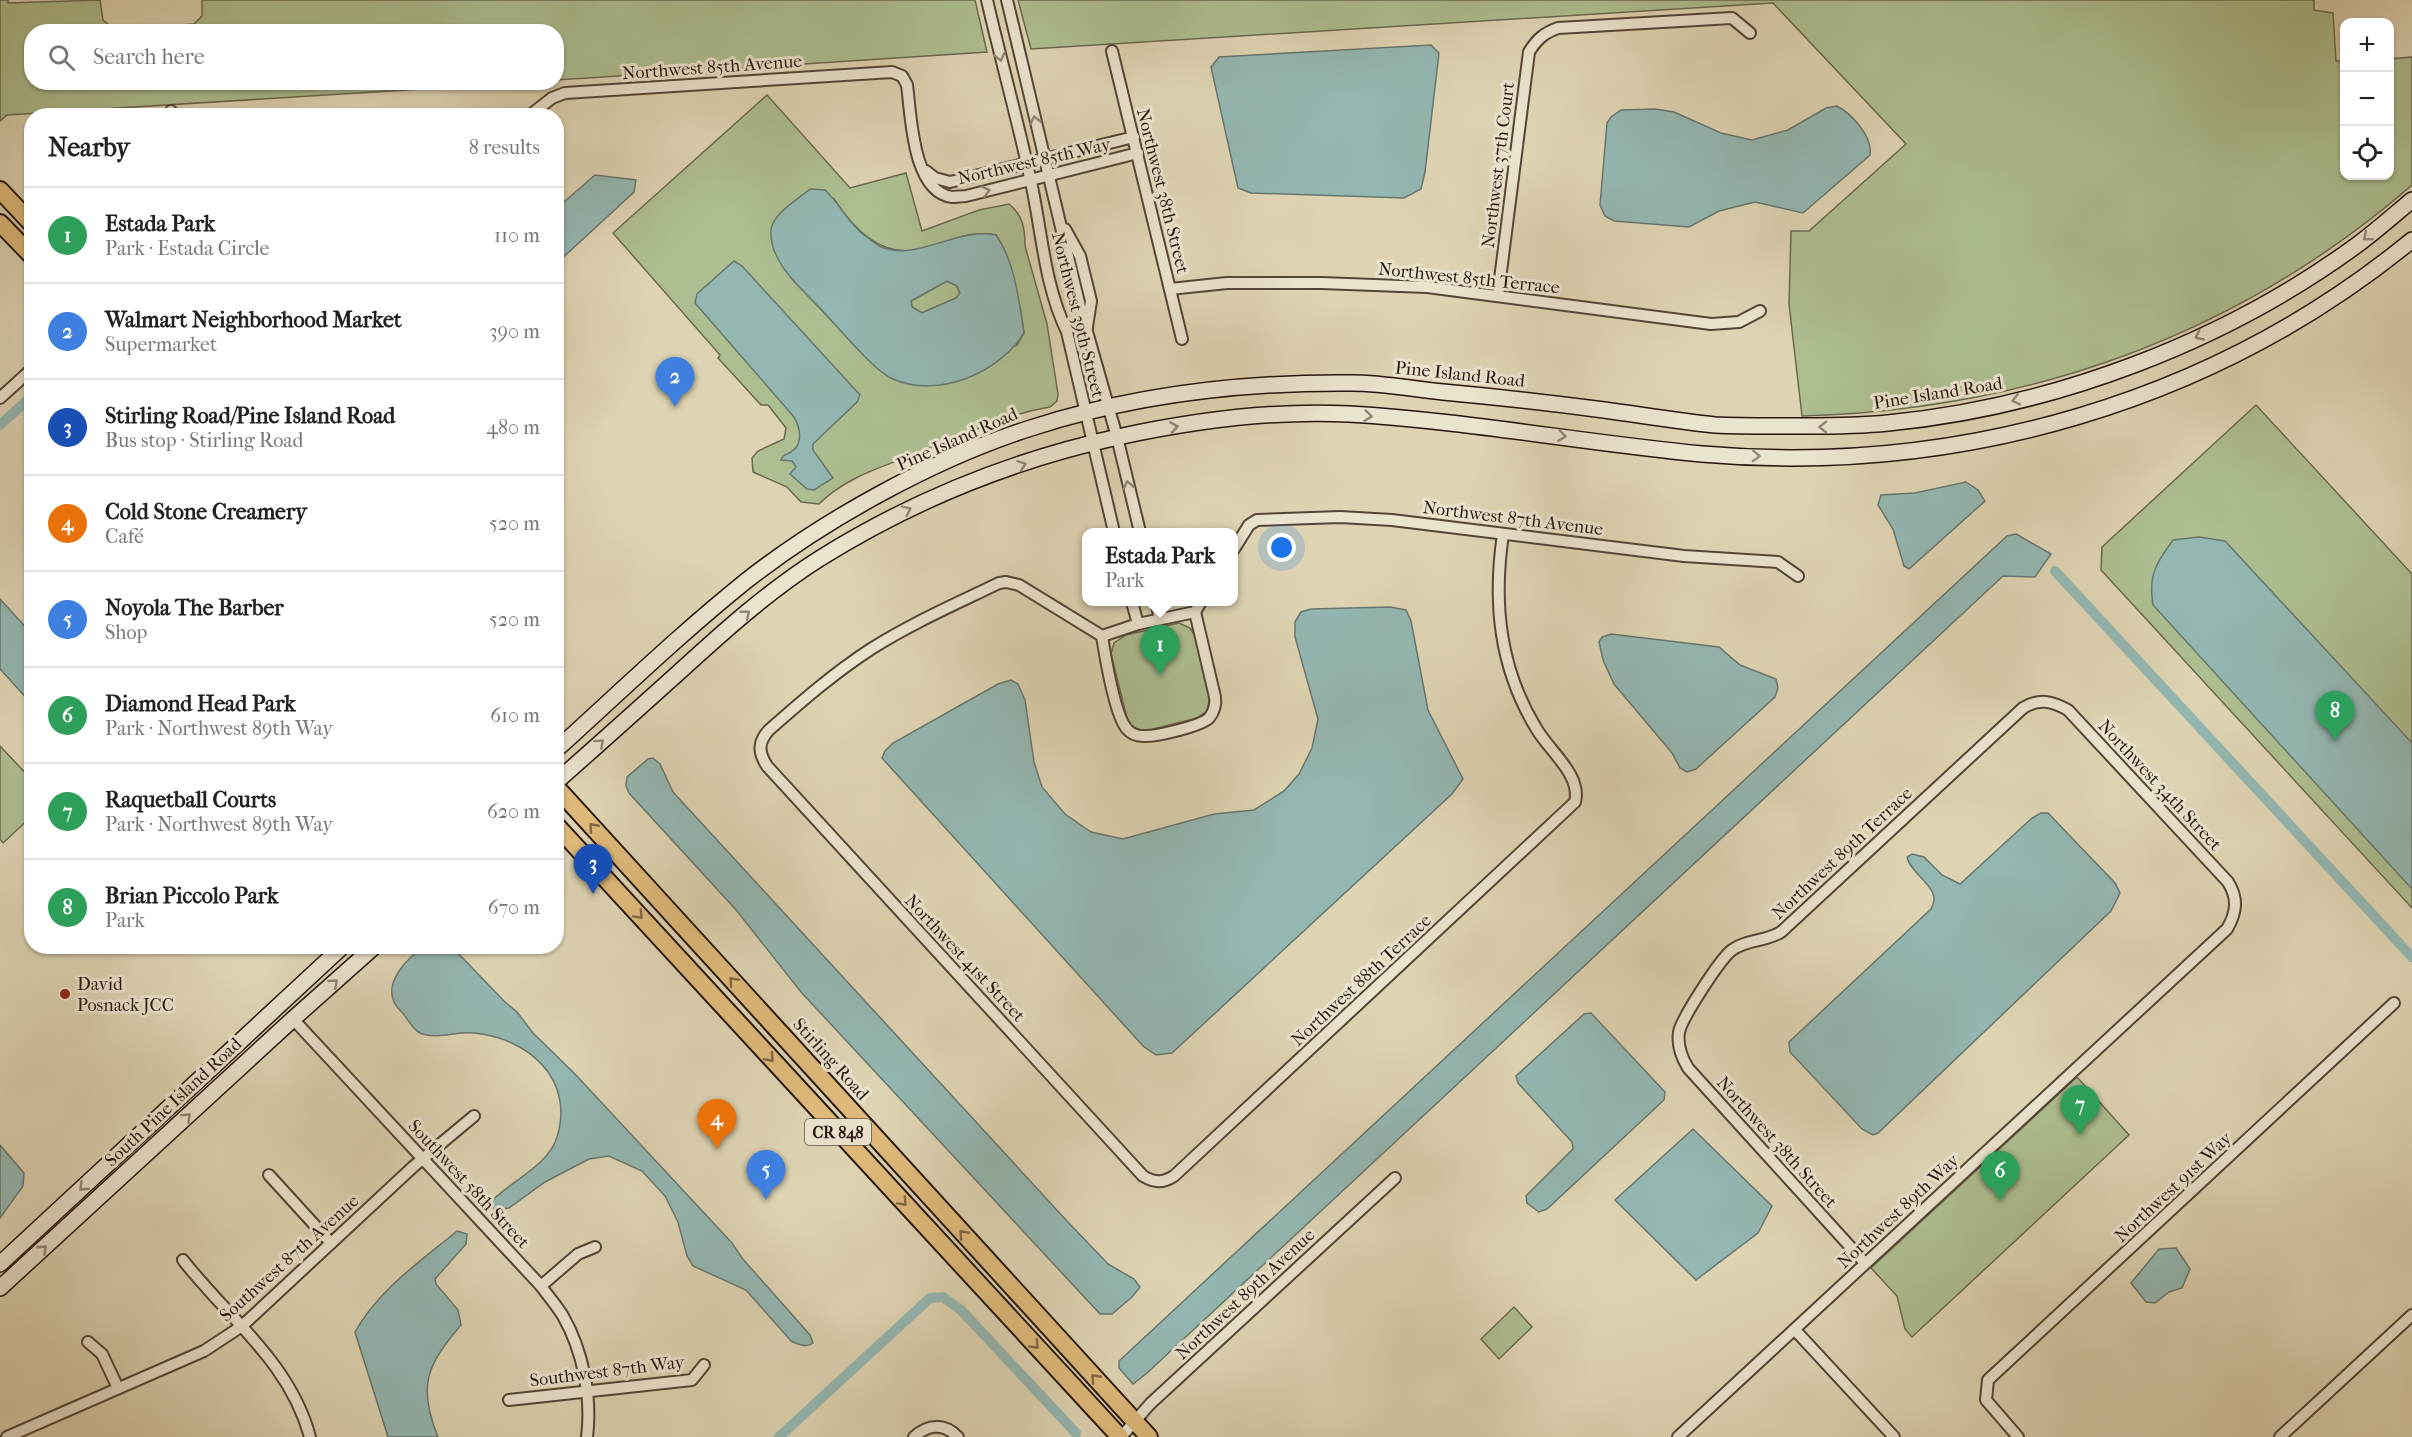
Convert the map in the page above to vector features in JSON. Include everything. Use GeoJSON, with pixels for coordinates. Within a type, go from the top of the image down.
{"type":"FeatureCollection","features":[{"type":"Feature","properties":{"kind":"main road"},"geometry":{"type":"LineString","coordinates":[[0,190],[24,216]]}},
{"type":"Feature","properties":{"kind":"main road","name":"Pine Island Road"},"geometry":{"type":"LineString","coordinates":[[564,743],[727,598],[803,540],[880,495],[958,456],[1032,428],[1153,399],[1265,385],[1357,383],[1540,402],[1718,425],[1840,427],[1890,423],[1966,412],[2051,392],[2114,372],[2231,322],[2324,267],[2359,243],[2412,200]]}},
{"type":"Feature","properties":{"kind":"main road"},"geometry":{"type":"LineString","coordinates":[[0,223],[24,248]]}},
{"type":"Feature","properties":{"kind":"main road"},"geometry":{"type":"LineString","coordinates":[[564,778],[723,633],[765,598],[817,560],[891,518],[940,494],[1037,459],[1117,437],[1203,423],[1274,415],[1347,414],[1533,432],[1704,454],[1831,458],[1889,454],[1972,443],[2061,422],[2129,400],[2237,354],[2331,300],[2374,271],[2412,240]]}},
{"type":"Feature","properties":{"kind":"main road","name":"Stirling Road"},"geometry":{"type":"LineString","coordinates":[[564,794],[1149,1437]]}},
{"type":"Feature","properties":{"kind":"main road","name":"CR 848"},"geometry":{"type":"LineString","coordinates":[[564,834],[1120,1437]]}},
{"type":"Feature","properties":{"kind":"main road","name":"South Pine Island Road"},"geometry":{"type":"LineString","coordinates":[[0,1264],[334,954]]}},
{"type":"Feature","properties":{"kind":"main road","name":"South Pine Island Road"},"geometry":{"type":"LineString","coordinates":[[0,1288],[366,954]]}},
{"type":"Feature","properties":{"kind":"main road"},"geometry":{"type":"LineString","coordinates":[[808,1100],[825,1082]]}},
{"type":"Feature","properties":{"kind":"street","name":"Northwest 39th Street"},"geometry":{"type":"LineString","coordinates":[[987,0],[1031,179],[1044,260],[1056,309],[1067,332],[1113,528]]}},
{"type":"Feature","properties":{"kind":"street","name":"Northwest 39th Street"},"geometry":{"type":"LineString","coordinates":[[1007,0],[1086,332],[1117,437],[1139,528]]}},
{"type":"Feature","properties":{"kind":"street","name":"Northwest 37th Court"},"geometry":{"type":"LineString","coordinates":[[1498,295],[1529,52],[1535,41],[1546,32],[1558,28],[1732,18],[1750,33]]}},
{"type":"Feature","properties":{"kind":"street","name":"Northwest 38th Street"},"geometry":{"type":"LineString","coordinates":[[1112,51],[1182,339]]}},
{"type":"Feature","properties":{"kind":"street","name":"Northwest 85th Avenue"},"geometry":{"type":"LineString","coordinates":[[539,108],[552,98],[565,93],[892,72],[902,76],[907,85],[916,154],[921,167]]}},
{"type":"Feature","properties":{"kind":"street","name":"Northwest 85th Way"},"geometry":{"type":"LineString","coordinates":[[921,167],[935,178],[950,182],[1134,137]]}},
{"type":"Feature","properties":{"kind":"street","name":"Northwest 85th Way"},"geometry":{"type":"LineString","coordinates":[[921,167],[935,188],[950,197],[966,196],[1138,153]]}},
{"type":"Feature","properties":{"kind":"street","name":"Northwest 85th Terrace"},"geometry":{"type":"LineString","coordinates":[[1170,290],[1227,284],[1321,283],[1427,287],[1712,324],[1739,322],[1760,311]]}},
{"type":"Feature","properties":{"kind":"street"},"geometry":{"type":"LineString","coordinates":[[0,398],[24,376]]}},
{"type":"Feature","properties":{"kind":"street","name":"Northwest 87th Avenue"},"geometry":{"type":"LineString","coordinates":[[1238,540],[1247,524],[1257,520],[1340,517],[1392,520],[1684,556],[1778,562],[1798,576]]}},
{"type":"Feature","properties":{"kind":"street","name":"Northwest 88th Terrace"},"geometry":{"type":"LineString","coordinates":[[1157,1187],[1174,1176],[1572,807],[1583,791],[1535,727],[1509,669],[1502,642],[1498,602],[1498,571],[1503,534]]}},
{"type":"Feature","properties":{"kind":"street","name":"Northwest 41st Street"},"geometry":{"type":"LineString","coordinates":[[1102,636],[1018,585],[1012,582],[999,583],[920,621],[870,650],[821,685],[769,730],[754,748],[783,784],[1143,1176],[1157,1187]]}},
{"type":"Feature","properties":{"kind":"street"},"geometry":{"type":"LineString","coordinates":[[1133,606],[1138,624]]}},
{"type":"Feature","properties":{"kind":"street"},"geometry":{"type":"LineString","coordinates":[[1157,606],[1160,619]]}},
{"type":"Feature","properties":{"kind":"street"},"geometry":{"type":"LineString","coordinates":[[1194,612],[1215,696],[1217,715],[1199,724],[1147,736],[1129,737],[1120,716],[1102,636],[1138,624],[1194,612],[1198,606]]}},
{"type":"Feature","properties":{"kind":"street","name":"Northwest 34th Street"},"geometry":{"type":"LineString","coordinates":[[2045,701],[2068,710],[2228,882],[2236,905]]}},
{"type":"Feature","properties":{"kind":"street","name":"Northwest 89th Terrace"},"geometry":{"type":"LineString","coordinates":[[1679,1037],[1683,1021],[1730,951],[1744,944],[1763,941],[1780,932],[2022,708],[2045,701]]}},
{"type":"Feature","properties":{"kind":"street","name":"Northwest 89th Way"},"geometry":{"type":"LineString","coordinates":[[1678,1437],[2227,928],[2236,905]]}},
{"type":"Feature","properties":{"kind":"street","name":"Northwest 91st Way"},"geometry":{"type":"LineString","coordinates":[[2018,1437],[1986,1400],[1988,1380],[2394,1003]]}},
{"type":"Feature","properties":{"kind":"street","name":"Southwest 58th Street"},"geometry":{"type":"LineString","coordinates":[[293,1019],[541,1286],[563,1316],[579,1352],[588,1392],[587,1437]]}},
{"type":"Feature","properties":{"kind":"street","name":"Northwest 38th Street"},"geometry":{"type":"LineString","coordinates":[[1679,1037],[1682,1057],[1693,1074],[1865,1263]]}},
{"type":"Feature","properties":{"kind":"street","name":"Southwest 87th Avenue"},"geometry":{"type":"LineString","coordinates":[[5,1437],[204,1351],[242,1326],[422,1159],[474,1116]]}},
{"type":"Feature","properties":{"kind":"street"},"geometry":{"type":"LineString","coordinates":[[269,1175],[331,1243]]}},
{"type":"Feature","properties":{"kind":"street","name":"Northwest 89th Avenue"},"geometry":{"type":"LineString","coordinates":[[1120,1437],[1150,1404],[1395,1178]]}},
{"type":"Feature","properties":{"kind":"street"},"geometry":{"type":"LineString","coordinates":[[541,1286],[578,1254],[595,1247]]}},
{"type":"Feature","properties":{"kind":"street"},"geometry":{"type":"LineString","coordinates":[[183,1260],[288,1382],[299,1403],[310,1437]]}},
{"type":"Feature","properties":{"kind":"street"},"geometry":{"type":"LineString","coordinates":[[2280,1437],[2412,1315]]}},
{"type":"Feature","properties":{"kind":"street"},"geometry":{"type":"LineString","coordinates":[[1795,1330],[1894,1437]]}},
{"type":"Feature","properties":{"kind":"street"},"geometry":{"type":"LineString","coordinates":[[88,1342],[102,1354],[117,1388]]}},
{"type":"Feature","properties":{"kind":"street","name":"Southwest 87th Way"},"geometry":{"type":"LineString","coordinates":[[509,1400],[692,1380],[704,1365]]}},
{"type":"Feature","properties":{"kind":"street"},"geometry":{"type":"LineString","coordinates":[[914,1437],[929,1428],[941,1427],[948,1428],[958,1437]]}},
{"type":"Feature","properties":{"kind":"street"},"geometry":{"type":"LineString","coordinates":[[0,1432],[5,1437]]}},
{"type":"Feature","properties":{"kind":"green space"},"geometry":{"type":"Polygon","coordinates":[[[0,0],[8,0],[8,3],[100,0],[103,20],[108,24],[24,24],[24,90],[405,90],[119,108],[24,108],[24,114],[7,115],[0,121],[0,0]]]}},
{"type":"Feature","properties":{"kind":"green space"},"geometry":{"type":"Polygon","coordinates":[[[202,0],[975,0],[987,52],[564,80],[564,24],[194,24],[202,16],[202,0]]]}},
{"type":"Feature","properties":{"kind":"green space"},"geometry":{"type":"Polygon","coordinates":[[[1018,0],[2314,0],[2314,10],[2333,13],[2336,61],[2340,61],[2340,180],[2394,180],[2394,59],[2412,57],[2412,185],[2345,238],[2276,284],[2203,322],[2128,354],[2050,380],[1969,398],[1887,411],[1802,416],[1789,304],[1791,231],[1809,231],[1906,144],[1773,3],[1031,49],[1018,0]]]}},
{"type":"Feature","properties":{"kind":"green space"},"geometry":{"type":"Polygon","coordinates":[[[767,95],[850,188],[906,173],[922,231],[979,210],[1009,204],[1014,208],[1022,223],[1025,246],[1047,324],[1058,394],[1057,401],[1050,407],[1003,419],[870,471],[843,485],[819,504],[801,502],[787,487],[753,472],[752,458],[758,451],[784,439],[786,428],[768,405],[761,405],[718,358],[720,355],[613,233],[767,95]],[[834,199],[791,278],[866,357],[891,378],[1017,345],[1024,333],[1020,307],[996,235],[974,234],[915,250],[890,249],[878,244],[858,229],[834,199]]]}},
{"type":"Feature","properties":{"kind":"green space"},"geometry":{"type":"Polygon","coordinates":[[[947,281],[957,286],[960,294],[956,298],[922,313],[912,307],[911,301],[947,281]]]}},
{"type":"Feature","properties":{"kind":"green space"},"geometry":{"type":"Polygon","coordinates":[[[2256,405],[2412,574],[2412,908],[2101,570],[2102,547],[2256,405]]]}},
{"type":"Feature","properties":{"kind":"green space"},"geometry":{"type":"Polygon","coordinates":[[[1179,623],[1190,628],[1195,636],[1210,697],[1207,711],[1197,718],[1146,731],[1137,729],[1130,724],[1127,718],[1111,654],[1114,643],[1126,635],[1179,623]]]}},
{"type":"Feature","properties":{"kind":"green space"},"geometry":{"type":"Polygon","coordinates":[[[0,746],[24,772],[24,824],[3,843],[0,839],[0,746]]]}},
{"type":"Feature","properties":{"kind":"green space"},"geometry":{"type":"Polygon","coordinates":[[[2077,1077],[2129,1135],[1912,1337],[1905,1329],[1897,1296],[1871,1268],[2077,1077]]]}},
{"type":"Feature","properties":{"kind":"green space"},"geometry":{"type":"Polygon","coordinates":[[[1514,1307],[1532,1327],[1499,1359],[1481,1339],[1514,1307]]]}},
{"type":"Feature","properties":{"kind":"water"},"geometry":{"type":"Polygon","coordinates":[[[1431,45],[1439,53],[1421,189],[1404,198],[1251,193],[1238,188],[1211,67],[1219,57],[1431,45]]]}},
{"type":"Feature","properties":{"kind":"water"},"geometry":{"type":"Polygon","coordinates":[[[1837,106],[1849,114],[1865,134],[1870,155],[1803,213],[1755,202],[1719,211],[1689,227],[1614,221],[1605,216],[1600,205],[1607,123],[1621,110],[1655,109],[1674,112],[1721,133],[1752,140],[1788,130],[1826,108],[1837,106]]]}},
{"type":"Feature","properties":{"kind":"water"},"geometry":{"type":"Polygon","coordinates":[[[595,175],[636,180],[634,192],[564,257],[564,202],[595,175]]]}},
{"type":"Feature","properties":{"kind":"water"},"geometry":{"type":"Polygon","coordinates":[[[810,189],[825,190],[858,230],[884,248],[898,251],[911,250],[967,235],[996,235],[1012,269],[1024,333],[999,360],[966,378],[948,384],[929,386],[911,384],[885,374],[866,358],[796,284],[775,253],[771,231],[775,219],[792,202],[810,189]],[[947,281],[911,301],[912,307],[922,313],[956,298],[960,293],[957,286],[947,281]]]}},
{"type":"Feature","properties":{"kind":"water"},"geometry":{"type":"Polygon","coordinates":[[[734,261],[742,266],[860,395],[857,402],[813,444],[813,450],[833,478],[814,490],[807,489],[790,474],[796,467],[792,461],[781,460],[798,445],[799,430],[794,417],[695,303],[697,294],[734,261]]]}},
{"type":"Feature","properties":{"kind":"water"},"geometry":{"type":"Polygon","coordinates":[[[1966,482],[1978,490],[1985,501],[1909,569],[1904,566],[1893,529],[1878,505],[1881,495],[1915,493],[1966,482]]]}},
{"type":"Feature","properties":{"kind":"water"},"geometry":{"type":"Polygon","coordinates":[[[2016,534],[2051,554],[2035,577],[2003,576],[1133,1384],[1119,1368],[1119,1361],[2007,536],[2016,534]]]}},
{"type":"Feature","properties":{"kind":"water"},"geometry":{"type":"Polygon","coordinates":[[[2199,537],[2225,541],[2412,743],[2412,889],[2153,605],[2153,578],[2158,563],[2167,548],[2173,540],[2199,537]]]}},
{"type":"Feature","properties":{"kind":"water"},"geometry":{"type":"Polygon","coordinates":[[[0,599],[24,625],[24,695],[0,669],[0,599]]]}},
{"type":"Feature","properties":{"kind":"water"},"geometry":{"type":"Polygon","coordinates":[[[1390,607],[1406,610],[1411,621],[1428,710],[1463,779],[1452,794],[1172,1053],[1156,1055],[1143,1046],[882,758],[893,743],[998,684],[1011,680],[1018,684],[1025,700],[1034,762],[1042,787],[1065,814],[1091,832],[1123,839],[1214,814],[1254,810],[1284,791],[1299,774],[1312,748],[1318,719],[1295,637],[1295,622],[1301,612],[1311,609],[1390,607]]]}},
{"type":"Feature","properties":{"kind":"water"},"geometry":{"type":"Polygon","coordinates":[[[1611,634],[1719,647],[1740,665],[1776,679],[1778,688],[1775,697],[1696,769],[1687,772],[1680,768],[1672,753],[1614,684],[1603,660],[1599,642],[1602,637],[1611,634]]]}},
{"type":"Feature","properties":{"kind":"water"},"geometry":{"type":"Polygon","coordinates":[[[653,758],[660,764],[673,792],[1066,1220],[1108,1264],[1134,1279],[1140,1287],[1132,1297],[1112,1314],[1100,1314],[801,992],[737,911],[629,793],[626,786],[627,777],[648,759],[653,758]]]}},
{"type":"Feature","properties":{"kind":"water"},"geometry":{"type":"Polygon","coordinates":[[[2041,813],[2048,813],[2115,883],[2120,893],[2111,911],[1878,1133],[1873,1135],[1862,1129],[1790,1052],[1789,1042],[1931,909],[1934,902],[1930,888],[1914,870],[1907,857],[1912,854],[1924,857],[1942,875],[1960,884],[2032,818],[2041,813]]]}},
{"type":"Feature","properties":{"kind":"water"},"geometry":{"type":"Polygon","coordinates":[[[414,954],[459,954],[517,1012],[533,1033],[575,1074],[732,1243],[742,1258],[810,1335],[813,1343],[805,1345],[791,1341],[746,1290],[693,1266],[687,1256],[678,1222],[665,1196],[642,1171],[609,1156],[589,1159],[545,1182],[509,1208],[495,1210],[490,1203],[537,1166],[552,1148],[557,1137],[561,1116],[559,1097],[553,1080],[542,1065],[529,1053],[512,1043],[474,1033],[426,1035],[414,1028],[395,1004],[392,994],[395,978],[414,954]]]}},
{"type":"Feature","properties":{"kind":"water"},"geometry":{"type":"Polygon","coordinates":[[[1591,1013],[1665,1092],[1664,1100],[1547,1209],[1539,1212],[1527,1203],[1526,1196],[1573,1149],[1572,1142],[1518,1083],[1516,1076],[1584,1014],[1591,1013]]]}},
{"type":"Feature","properties":{"kind":"water"},"geometry":{"type":"Polygon","coordinates":[[[1693,1129],[1772,1206],[1758,1233],[1696,1280],[1615,1200],[1693,1129]]]}},
{"type":"Feature","properties":{"kind":"water"},"geometry":{"type":"Polygon","coordinates":[[[0,1145],[24,1173],[23,1186],[0,1218],[0,1145]]]}},
{"type":"Feature","properties":{"kind":"water"},"geometry":{"type":"Polygon","coordinates":[[[457,1231],[467,1234],[466,1244],[435,1279],[436,1284],[458,1310],[461,1325],[440,1352],[429,1377],[428,1404],[438,1437],[388,1437],[355,1332],[388,1289],[457,1231]]]}},
{"type":"Feature","properties":{"kind":"water"},"geometry":{"type":"Polygon","coordinates":[[[2176,1248],[2190,1269],[2182,1288],[2169,1292],[2155,1303],[2146,1302],[2131,1283],[2159,1249],[2176,1248]]]}},
{"type":"Feature","properties":{"kind":"waterway"},"geometry":{"type":"LineString","coordinates":[[0,425],[24,403]]}},
{"type":"Feature","properties":{"kind":"waterway"},"geometry":{"type":"LineString","coordinates":[[2055,571],[2412,957]]}},
{"type":"Feature","properties":{"kind":"waterway"},"geometry":{"type":"LineString","coordinates":[[779,1437],[930,1298],[943,1297],[961,1310],[1076,1433]]}},
{"type":"Feature","properties":{"kind":"place","name":"Walmart Neighborhood Market"},"geometry":{"type":"Point","coordinates":[675,407]}},
{"type":"Feature","properties":{"kind":"place","name":"Estada Park"},"geometry":{"type":"Point","coordinates":[1160,675]}},
{"type":"Feature","properties":{"kind":"place","name":"Brian Piccolo Park"},"geometry":{"type":"Point","coordinates":[2335,741]}},
{"type":"Feature","properties":{"kind":"place","name":"Stirling Road/Pine Island Road"},"geometry":{"type":"Point","coordinates":[593,894]}},
{"type":"Feature","properties":{"kind":"place","name":"David Posnack JCC"},"geometry":{"type":"Point","coordinates":[65,994]}},
{"type":"Feature","properties":{"kind":"place","name":"Raquetball Courts"},"geometry":{"type":"Point","coordinates":[2080,1135]}},
{"type":"Feature","properties":{"kind":"place","name":"Cold Stone Creamery"},"geometry":{"type":"Point","coordinates":[717,1149]}},
{"type":"Feature","properties":{"kind":"place","name":"Noyola The Barber"},"geometry":{"type":"Point","coordinates":[766,1200]}},
{"type":"Feature","properties":{"kind":"place","name":"Diamond Head Park"},"geometry":{"type":"Point","coordinates":[2000,1201]}}]}
